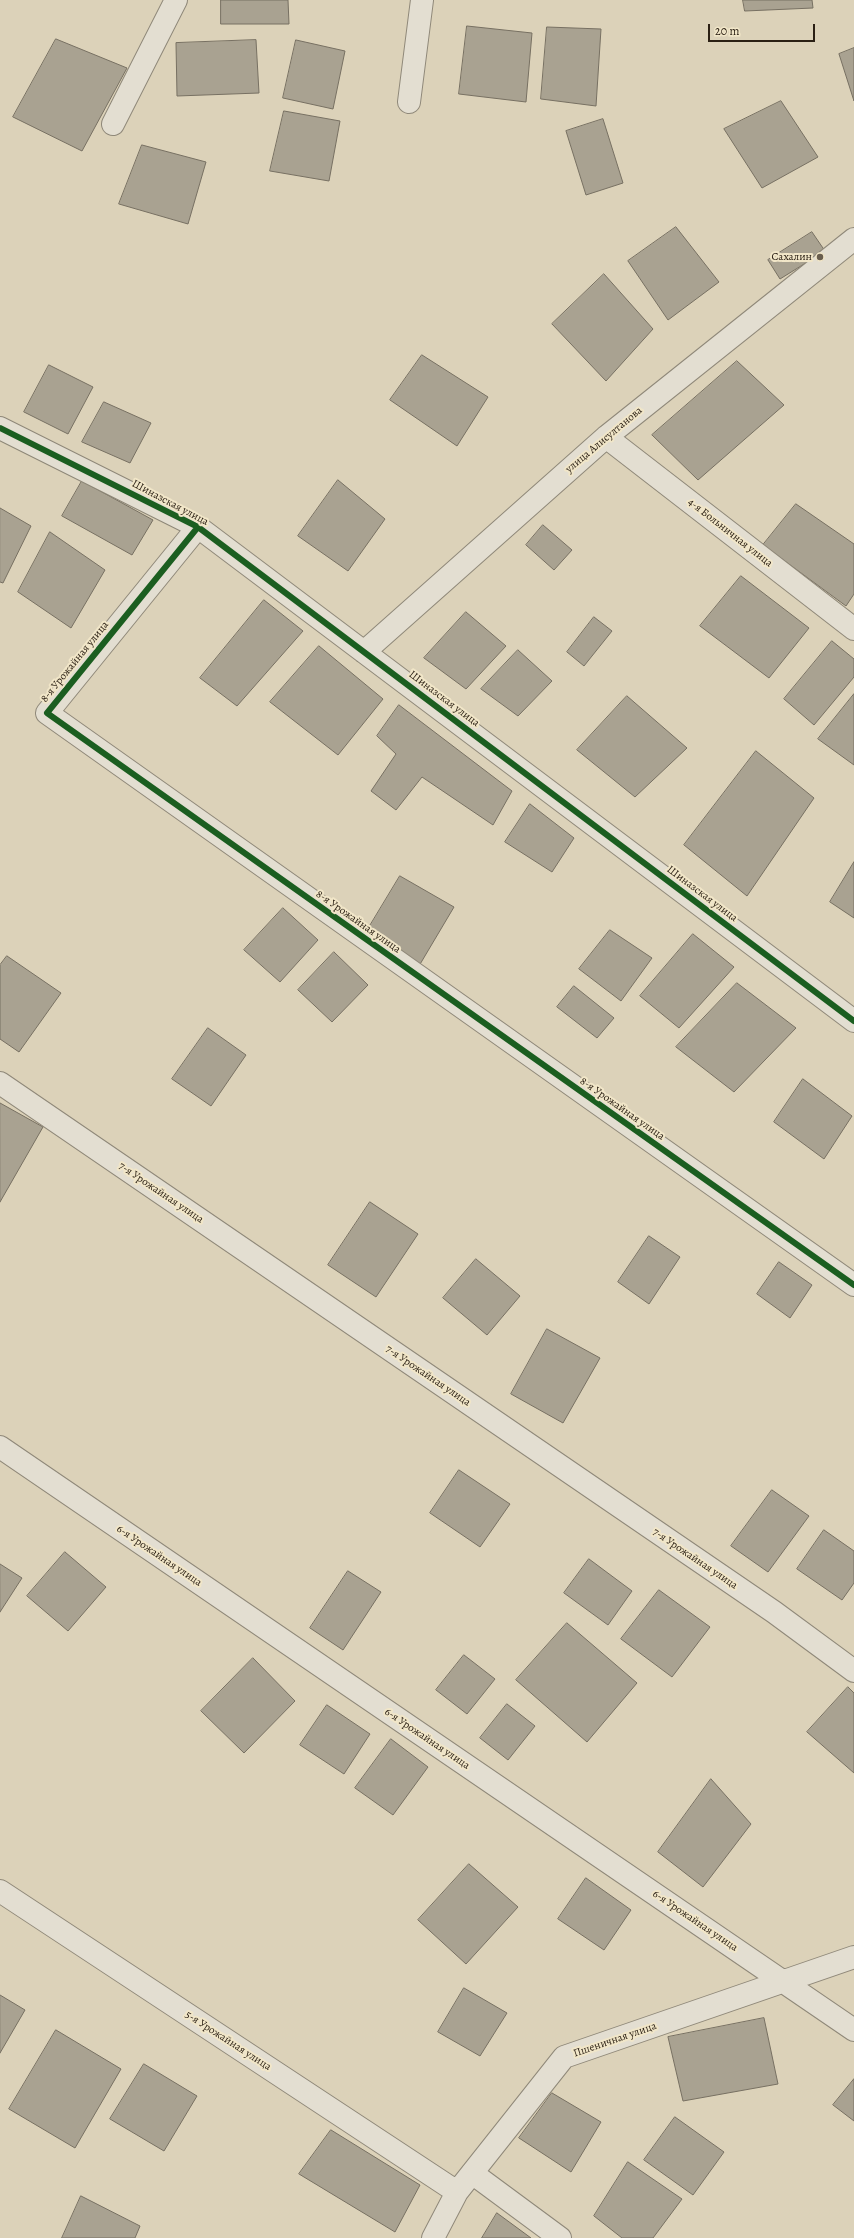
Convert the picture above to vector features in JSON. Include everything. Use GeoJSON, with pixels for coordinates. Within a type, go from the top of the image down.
{"type":"FeatureCollection","features":[{"type":"Feature","properties":{"kind":"street"},"geometry":{"type":"LineString","coordinates":[[113,124],[176,0]]}},
{"type":"Feature","properties":{"kind":"street"},"geometry":{"type":"LineString","coordinates":[[409,102],[422,0]]}},
{"type":"Feature","properties":{"kind":"street","name":"улица Алисултанова"},"geometry":{"type":"LineString","coordinates":[[364,652],[606,437],[854,238]]}},
{"type":"Feature","properties":{"kind":"street","name":"Шиназская улица"},"geometry":{"type":"LineString","coordinates":[[0,428],[198,527],[854,1021]]}},
{"type":"Feature","properties":{"kind":"street","name":"4-я Больничная улица"},"geometry":{"type":"LineString","coordinates":[[606,437],[854,629]]}},
{"type":"Feature","properties":{"kind":"street","name":"8-я Урожайная улица"},"geometry":{"type":"LineString","coordinates":[[198,527],[47,714],[854,1285]]}},
{"type":"Feature","properties":{"kind":"street","name":"7-я Урожайная улица"},"geometry":{"type":"LineString","coordinates":[[0,1083],[774,1612],[854,1671]]}},
{"type":"Feature","properties":{"kind":"street","name":"6-я Урожайная улица"},"geometry":{"type":"LineString","coordinates":[[0,1447],[854,2030]]}},
{"type":"Feature","properties":{"kind":"street","name":"5-я Урожайная улица"},"geometry":{"type":"LineString","coordinates":[[0,1891],[457,2192]]}},
{"type":"Feature","properties":{"kind":"street","name":"Пшеничная улица"},"geometry":{"type":"LineString","coordinates":[[433,2238],[457,2192],[564,2057],[854,1957]]}},
{"type":"Feature","properties":{"kind":"street"},"geometry":{"type":"LineString","coordinates":[[472,2173],[560,2238]]}},
{"type":"Feature","properties":{"kind":"building"},"geometry":{"type":"Polygon","coordinates":[[[221,0],[288,0],[289,24],[221,24],[221,0]]]}},
{"type":"Feature","properties":{"kind":"building"},"geometry":{"type":"Polygon","coordinates":[[[743,0],[812,0],[813,8],[745,11],[743,0]]]}},
{"type":"Feature","properties":{"kind":"building"},"geometry":{"type":"Polygon","coordinates":[[[467,26],[532,33],[526,102],[459,94],[467,26]]]}},
{"type":"Feature","properties":{"kind":"building"},"geometry":{"type":"Polygon","coordinates":[[[547,27],[601,29],[596,106],[541,99],[547,27]]]}},
{"type":"Feature","properties":{"kind":"building"},"geometry":{"type":"Polygon","coordinates":[[[56,39],[127,68],[82,151],[13,117],[56,39]]]}},
{"type":"Feature","properties":{"kind":"building"},"geometry":{"type":"Polygon","coordinates":[[[256,40],[259,93],[177,96],[176,43],[256,40]]]}},
{"type":"Feature","properties":{"kind":"building"},"geometry":{"type":"Polygon","coordinates":[[[296,40],[345,51],[333,109],[283,98],[296,40]]]}},
{"type":"Feature","properties":{"kind":"building"},"geometry":{"type":"Polygon","coordinates":[[[854,48],[854,101],[839,54],[854,48]]]}},
{"type":"Feature","properties":{"kind":"building"},"geometry":{"type":"Polygon","coordinates":[[[781,101],[818,157],[762,188],[724,129],[781,101]]]}},
{"type":"Feature","properties":{"kind":"building"},"geometry":{"type":"Polygon","coordinates":[[[284,111],[340,121],[329,181],[270,171],[284,111]]]}},
{"type":"Feature","properties":{"kind":"building"},"geometry":{"type":"Polygon","coordinates":[[[603,119],[623,183],[586,195],[566,131],[603,119]]]}},
{"type":"Feature","properties":{"kind":"building"},"geometry":{"type":"Polygon","coordinates":[[[142,145],[206,162],[188,224],[119,204],[142,145]]]}},
{"type":"Feature","properties":{"kind":"building"},"geometry":{"type":"Polygon","coordinates":[[[676,227],[719,282],[668,320],[628,261],[676,227]]]}},
{"type":"Feature","properties":{"kind":"building"},"geometry":{"type":"Polygon","coordinates":[[[812,232],[825,251],[780,279],[768,260],[812,232]]]}},
{"type":"Feature","properties":{"kind":"building"},"geometry":{"type":"Polygon","coordinates":[[[604,274],[653,329],[606,381],[552,324],[604,274]]]}},
{"type":"Feature","properties":{"kind":"building"},"geometry":{"type":"Polygon","coordinates":[[[422,355],[488,397],[457,446],[390,400],[422,355]]]}},
{"type":"Feature","properties":{"kind":"building"},"geometry":{"type":"Polygon","coordinates":[[[737,361],[784,405],[698,480],[652,435],[737,361]]]}},
{"type":"Feature","properties":{"kind":"building"},"geometry":{"type":"Polygon","coordinates":[[[49,365],[93,387],[68,434],[24,412],[49,365]]]}},
{"type":"Feature","properties":{"kind":"building"},"geometry":{"type":"Polygon","coordinates":[[[104,402],[151,423],[130,463],[82,442],[104,402]]]}},
{"type":"Feature","properties":{"kind":"building"},"geometry":{"type":"Polygon","coordinates":[[[338,480],[385,519],[348,571],[298,536],[338,480]]]}},
{"type":"Feature","properties":{"kind":"building"},"geometry":{"type":"Polygon","coordinates":[[[82,481],[153,520],[132,555],[62,516],[82,481]]]}},
{"type":"Feature","properties":{"kind":"building"},"geometry":{"type":"Polygon","coordinates":[[[796,504],[854,544],[854,594],[846,606],[763,545],[796,504]]]}},
{"type":"Feature","properties":{"kind":"building"},"geometry":{"type":"Polygon","coordinates":[[[0,508],[31,526],[3,583],[0,582],[0,508]]]}},
{"type":"Feature","properties":{"kind":"building"},"geometry":{"type":"Polygon","coordinates":[[[543,525],[572,550],[554,570],[526,545],[543,525]]]}},
{"type":"Feature","properties":{"kind":"building"},"geometry":{"type":"Polygon","coordinates":[[[50,532],[105,570],[71,628],[18,592],[50,532]]]}},
{"type":"Feature","properties":{"kind":"building"},"geometry":{"type":"Polygon","coordinates":[[[741,576],[809,628],[769,678],[700,626],[741,576]]]}},
{"type":"Feature","properties":{"kind":"building"},"geometry":{"type":"Polygon","coordinates":[[[264,600],[303,631],[237,706],[200,678],[264,600]]]}},
{"type":"Feature","properties":{"kind":"building"},"geometry":{"type":"Polygon","coordinates":[[[466,612],[506,646],[466,689],[424,658],[466,612]]]}},
{"type":"Feature","properties":{"kind":"building"},"geometry":{"type":"Polygon","coordinates":[[[594,617],[612,631],[584,666],[567,652],[594,617]]]}},
{"type":"Feature","properties":{"kind":"building"},"geometry":{"type":"Polygon","coordinates":[[[832,641],[854,659],[854,677],[814,725],[784,699],[832,641]]]}},
{"type":"Feature","properties":{"kind":"building"},"geometry":{"type":"Polygon","coordinates":[[[319,646],[383,699],[338,755],[270,702],[319,646]]]}},
{"type":"Feature","properties":{"kind":"building"},"geometry":{"type":"Polygon","coordinates":[[[518,650],[552,681],[518,716],[481,689],[518,650]]]}},
{"type":"Feature","properties":{"kind":"building"},"geometry":{"type":"Polygon","coordinates":[[[854,694],[854,765],[818,739],[854,694]]]}},
{"type":"Feature","properties":{"kind":"building"},"geometry":{"type":"Polygon","coordinates":[[[627,696],[687,748],[635,797],[577,750],[627,696]]]}},
{"type":"Feature","properties":{"kind":"building"},"geometry":{"type":"Polygon","coordinates":[[[399,705],[512,791],[493,825],[422,777],[396,810],[371,791],[396,754],[377,736],[399,705]]]}},
{"type":"Feature","properties":{"kind":"building"},"geometry":{"type":"Polygon","coordinates":[[[756,751],[814,798],[747,896],[684,845],[756,751]]]}},
{"type":"Feature","properties":{"kind":"building"},"geometry":{"type":"Polygon","coordinates":[[[530,804],[574,838],[552,872],[505,842],[530,804]]]}},
{"type":"Feature","properties":{"kind":"building"},"geometry":{"type":"Polygon","coordinates":[[[854,862],[854,918],[830,902],[854,862]]]}},
{"type":"Feature","properties":{"kind":"building"},"geometry":{"type":"Polygon","coordinates":[[[400,876],[454,907],[416,971],[362,939],[400,876]]]}},
{"type":"Feature","properties":{"kind":"building"},"geometry":{"type":"Polygon","coordinates":[[[283,908],[318,940],[280,982],[244,950],[283,908]]]}},
{"type":"Feature","properties":{"kind":"building"},"geometry":{"type":"Polygon","coordinates":[[[610,930],[652,958],[621,1001],[579,969],[610,930]]]}},
{"type":"Feature","properties":{"kind":"building"},"geometry":{"type":"Polygon","coordinates":[[[693,934],[734,967],[679,1028],[640,996],[693,934]]]}},
{"type":"Feature","properties":{"kind":"building"},"geometry":{"type":"Polygon","coordinates":[[[334,952],[368,985],[332,1022],[298,990],[334,952]]]}},
{"type":"Feature","properties":{"kind":"building"},"geometry":{"type":"Polygon","coordinates":[[[7,956],[61,993],[19,1052],[0,1039],[0,965],[7,956]]]}},
{"type":"Feature","properties":{"kind":"building"},"geometry":{"type":"Polygon","coordinates":[[[737,983],[796,1028],[734,1092],[676,1047],[737,983]]]}},
{"type":"Feature","properties":{"kind":"building"},"geometry":{"type":"Polygon","coordinates":[[[574,986],[614,1018],[597,1038],[557,1007],[574,986]]]}},
{"type":"Feature","properties":{"kind":"building"},"geometry":{"type":"Polygon","coordinates":[[[208,1028],[246,1055],[211,1106],[172,1079],[208,1028]]]}},
{"type":"Feature","properties":{"kind":"building"},"geometry":{"type":"Polygon","coordinates":[[[803,1079],[852,1116],[824,1159],[774,1122],[803,1079]]]}},
{"type":"Feature","properties":{"kind":"building"},"geometry":{"type":"Polygon","coordinates":[[[0,1103],[43,1127],[0,1202],[0,1103]]]}},
{"type":"Feature","properties":{"kind":"building"},"geometry":{"type":"Polygon","coordinates":[[[370,1202],[418,1234],[376,1297],[328,1265],[370,1202]]]}},
{"type":"Feature","properties":{"kind":"building"},"geometry":{"type":"Polygon","coordinates":[[[649,1236],[680,1257],[649,1304],[618,1282],[649,1236]]]}},
{"type":"Feature","properties":{"kind":"building"},"geometry":{"type":"Polygon","coordinates":[[[476,1259],[520,1296],[487,1335],[443,1298],[476,1259]]]}},
{"type":"Feature","properties":{"kind":"building"},"geometry":{"type":"Polygon","coordinates":[[[779,1262],[812,1285],[790,1318],[757,1294],[779,1262]]]}},
{"type":"Feature","properties":{"kind":"building"},"geometry":{"type":"Polygon","coordinates":[[[547,1329],[600,1358],[563,1423],[511,1394],[547,1329]]]}},
{"type":"Feature","properties":{"kind":"building"},"geometry":{"type":"Polygon","coordinates":[[[459,1470],[510,1504],[480,1547],[430,1513],[459,1470]]]}},
{"type":"Feature","properties":{"kind":"building"},"geometry":{"type":"Polygon","coordinates":[[[772,1490],[809,1516],[768,1572],[731,1546],[772,1490]]]}},
{"type":"Feature","properties":{"kind":"building"},"geometry":{"type":"Polygon","coordinates":[[[824,1530],[854,1551],[854,1583],[842,1600],[797,1569],[824,1530]]]}},
{"type":"Feature","properties":{"kind":"building"},"geometry":{"type":"Polygon","coordinates":[[[65,1552],[106,1587],[68,1631],[27,1596],[65,1552]]]}},
{"type":"Feature","properties":{"kind":"building"},"geometry":{"type":"Polygon","coordinates":[[[589,1559],[632,1591],[608,1625],[564,1593],[589,1559]]]}},
{"type":"Feature","properties":{"kind":"building"},"geometry":{"type":"Polygon","coordinates":[[[0,1564],[22,1578],[0,1612],[0,1564]]]}},
{"type":"Feature","properties":{"kind":"building"},"geometry":{"type":"Polygon","coordinates":[[[348,1571],[381,1592],[343,1650],[310,1628],[348,1571]]]}},
{"type":"Feature","properties":{"kind":"building"},"geometry":{"type":"Polygon","coordinates":[[[659,1590],[710,1627],[672,1677],[621,1639],[659,1590]]]}},
{"type":"Feature","properties":{"kind":"building"},"geometry":{"type":"Polygon","coordinates":[[[567,1623],[637,1683],[587,1742],[516,1680],[567,1623]]]}},
{"type":"Feature","properties":{"kind":"building"},"geometry":{"type":"Polygon","coordinates":[[[464,1655],[495,1679],[467,1714],[436,1690],[464,1655]]]}},
{"type":"Feature","properties":{"kind":"building"},"geometry":{"type":"Polygon","coordinates":[[[253,1658],[295,1701],[244,1753],[201,1711],[253,1658]]]}},
{"type":"Feature","properties":{"kind":"building"},"geometry":{"type":"Polygon","coordinates":[[[848,1687],[854,1693],[854,1773],[807,1732],[848,1687]]]}},
{"type":"Feature","properties":{"kind":"building"},"geometry":{"type":"Polygon","coordinates":[[[507,1704],[535,1726],[508,1760],[480,1738],[507,1704]]]}},
{"type":"Feature","properties":{"kind":"building"},"geometry":{"type":"Polygon","coordinates":[[[327,1705],[370,1734],[344,1774],[300,1745],[327,1705]]]}},
{"type":"Feature","properties":{"kind":"building"},"geometry":{"type":"Polygon","coordinates":[[[391,1739],[428,1767],[393,1815],[355,1788],[391,1739]]]}},
{"type":"Feature","properties":{"kind":"building"},"geometry":{"type":"Polygon","coordinates":[[[711,1779],[751,1824],[703,1887],[658,1852],[711,1779]]]}},
{"type":"Feature","properties":{"kind":"building"},"geometry":{"type":"Polygon","coordinates":[[[469,1864],[518,1907],[466,1964],[418,1920],[469,1864]]]}},
{"type":"Feature","properties":{"kind":"building"},"geometry":{"type":"Polygon","coordinates":[[[586,1878],[631,1910],[604,1950],[558,1919],[586,1878]]]}},
{"type":"Feature","properties":{"kind":"building"},"geometry":{"type":"Polygon","coordinates":[[[464,1988],[507,2013],[480,2056],[438,2032],[464,1988]]]}},
{"type":"Feature","properties":{"kind":"building"},"geometry":{"type":"Polygon","coordinates":[[[0,1995],[25,2010],[0,2053],[0,1995]]]}},
{"type":"Feature","properties":{"kind":"building"},"geometry":{"type":"Polygon","coordinates":[[[764,2018],[778,2084],[683,2101],[668,2037],[764,2018]]]}},
{"type":"Feature","properties":{"kind":"building"},"geometry":{"type":"Polygon","coordinates":[[[56,2030],[121,2069],[75,2148],[9,2109],[56,2030]]]}},
{"type":"Feature","properties":{"kind":"building"},"geometry":{"type":"Polygon","coordinates":[[[144,2064],[197,2096],[164,2151],[110,2119],[144,2064]]]}},
{"type":"Feature","properties":{"kind":"building"},"geometry":{"type":"Polygon","coordinates":[[[854,2079],[854,2121],[833,2105],[854,2079]]]}},
{"type":"Feature","properties":{"kind":"building"},"geometry":{"type":"Polygon","coordinates":[[[552,2093],[601,2122],[571,2172],[519,2138],[552,2093]]]}},
{"type":"Feature","properties":{"kind":"building"},"geometry":{"type":"Polygon","coordinates":[[[675,2117],[724,2152],[693,2195],[644,2160],[675,2117]]]}},
{"type":"Feature","properties":{"kind":"building"},"geometry":{"type":"Polygon","coordinates":[[[331,2130],[420,2185],[395,2232],[299,2174],[331,2130]]]}},
{"type":"Feature","properties":{"kind":"building"},"geometry":{"type":"Polygon","coordinates":[[[628,2162],[682,2199],[653,2238],[622,2238],[594,2216],[628,2162]]]}},
{"type":"Feature","properties":{"kind":"building"},"geometry":{"type":"Polygon","coordinates":[[[81,2196],[140,2226],[135,2238],[62,2238],[81,2196]]]}},
{"type":"Feature","properties":{"kind":"building"},"geometry":{"type":"Polygon","coordinates":[[[497,2213],[531,2238],[482,2238],[497,2213]]]}},
{"type":"Feature","properties":{"kind":"cycle path"},"geometry":{"type":"LineString","coordinates":[[0,428],[198,527],[854,1021]]}},
{"type":"Feature","properties":{"kind":"cycle path"},"geometry":{"type":"LineString","coordinates":[[198,527],[47,713],[854,1285]]}},
{"type":"Feature","properties":{"kind":"place","name":"Сахалин"},"geometry":{"type":"Point","coordinates":[820,257]}}]}
